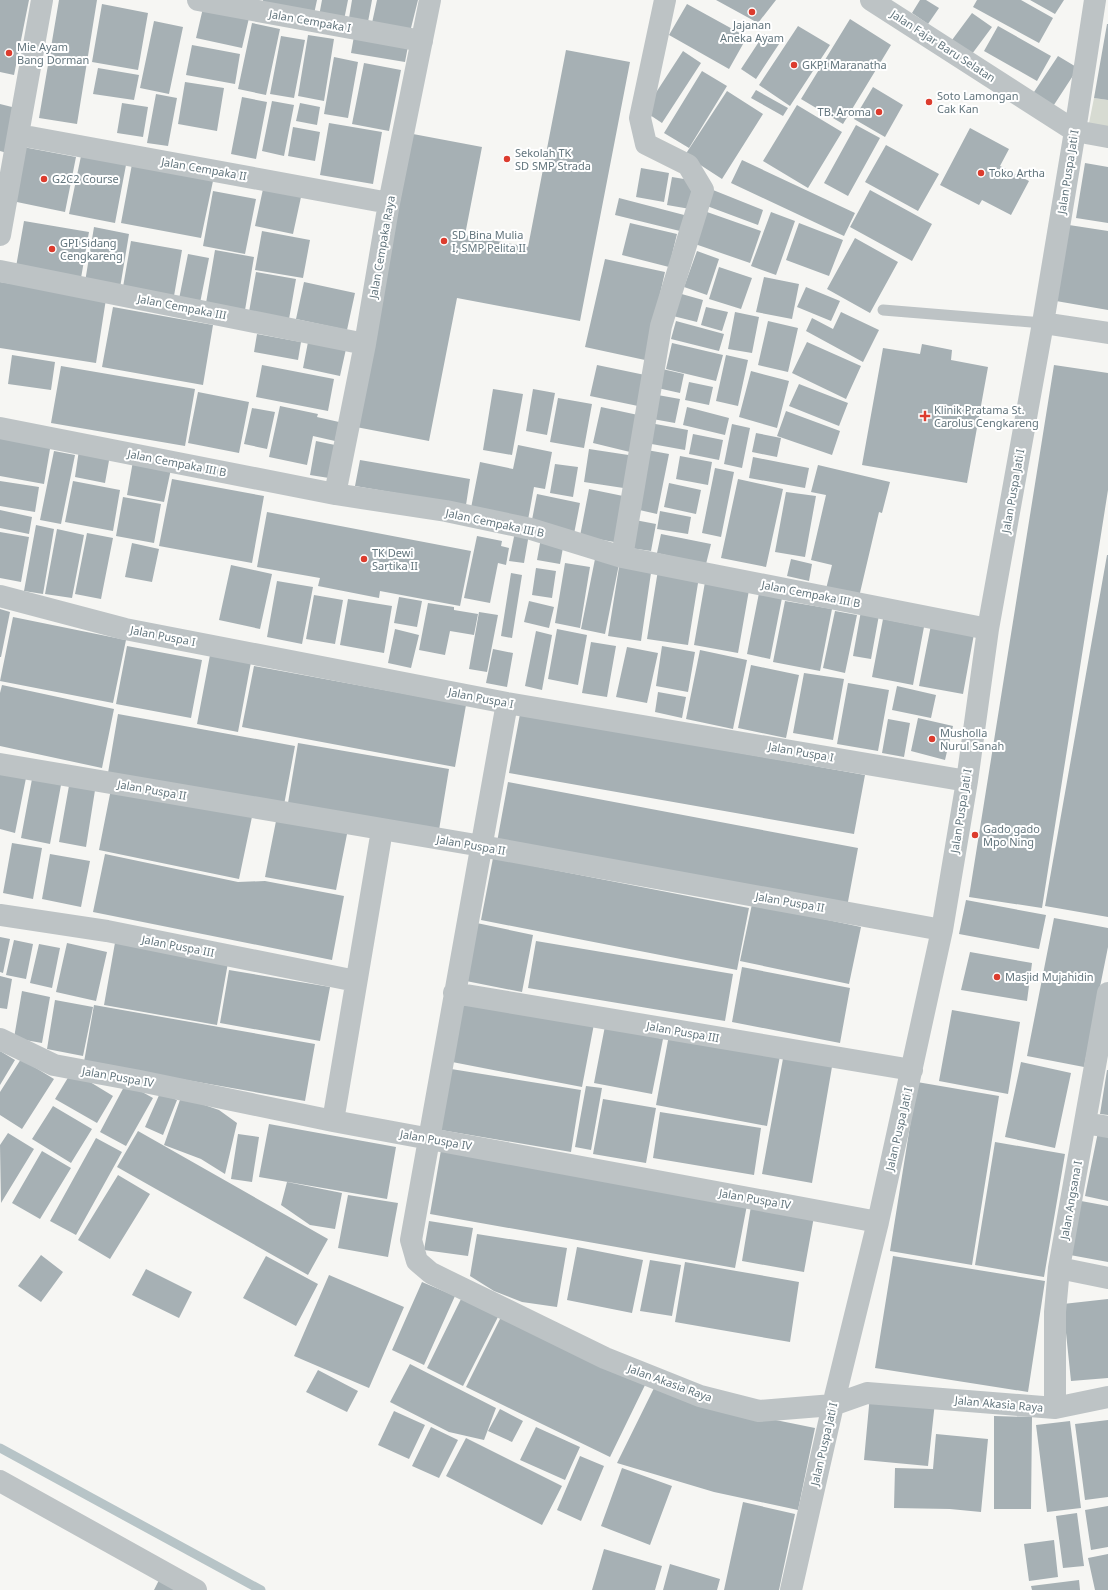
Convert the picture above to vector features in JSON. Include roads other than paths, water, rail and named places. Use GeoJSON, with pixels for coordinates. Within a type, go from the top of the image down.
{"type":"FeatureCollection","features":[{"type":"Feature","properties":{"kind":"street"},"geometry":{"type":"LineString","coordinates":[[0,235],[42,0]]}},
{"type":"Feature","properties":{"kind":"street","name":"Jalan Cempaka I"},"geometry":{"type":"LineString","coordinates":[[198,0],[422,41]]}},
{"type":"Feature","properties":{"kind":"street","name":"Jalan Cempaka Raya"},"geometry":{"type":"LineString","coordinates":[[335,494],[365,344],[389,203],[430,0]]}},
{"type":"Feature","properties":{"kind":"street"},"geometry":{"type":"LineString","coordinates":[[622,557],[661,326],[703,190],[688,165],[646,144],[640,118],[665,0]]}},
{"type":"Feature","properties":{"kind":"street","name":"Jalan Fajar Baru Selatan"},"geometry":{"type":"LineString","coordinates":[[871,0],[1075,131]]}},
{"type":"Feature","properties":{"kind":"street","name":"Jalan Puspa Jati I"},"geometry":{"type":"LineString","coordinates":[[791,1590],[833,1405],[878,1222],[942,930],[967,781],[988,628],[1043,323],[1095,0]]}},
{"type":"Feature","properties":{"kind":"street"},"geometry":{"type":"LineString","coordinates":[[1075,131],[1108,137]]}},
{"type":"Feature","properties":{"kind":"street","name":"Jalan Cempaka II"},"geometry":{"type":"LineString","coordinates":[[19,135],[389,203]]}},
{"type":"Feature","properties":{"kind":"street","name":"Jalan Cempaka III"},"geometry":{"type":"LineString","coordinates":[[0,271],[365,344]]}},
{"type":"Feature","properties":{"kind":"street"},"geometry":{"type":"LineString","coordinates":[[1043,323],[1108,333]]}},
{"type":"Feature","properties":{"kind":"street","name":"Jalan Cempaka III B"},"geometry":{"type":"LineString","coordinates":[[0,428],[335,494],[446,511],[531,529],[622,557],[988,628]]}},
{"type":"Feature","properties":{"kind":"street","name":"Jalan Puspa I"},"geometry":{"type":"LineString","coordinates":[[0,596],[125,629],[507,703],[967,781]]}},
{"type":"Feature","properties":{"kind":"street"},"geometry":{"type":"LineString","coordinates":[[429,1138],[507,703]]}},
{"type":"Feature","properties":{"kind":"street","name":"Jalan Puspa II"},"geometry":{"type":"LineString","coordinates":[[0,764],[482,846],[942,930]]}},
{"type":"Feature","properties":{"kind":"street"},"geometry":{"type":"LineString","coordinates":[[333,1121],[382,830]]}},
{"type":"Feature","properties":{"kind":"street","name":"Jalan Puspa III"},"geometry":{"type":"LineString","coordinates":[[0,915],[107,931],[356,980]]}},
{"type":"Feature","properties":{"kind":"street","name":"Jalan Puspa III"},"geometry":{"type":"LineString","coordinates":[[454,993],[912,1070]]}},
{"type":"Feature","properties":{"kind":"street","name":"Jalan Angsana I"},"geometry":{"type":"LineString","coordinates":[[1055,1408],[1055,1312],[1059,1268],[1108,993]]}},
{"type":"Feature","properties":{"kind":"street","name":"Jalan Puspa IV"},"geometry":{"type":"LineString","coordinates":[[0,1039],[54,1065],[140,1081],[333,1121],[878,1222]]}},
{"type":"Feature","properties":{"kind":"street"},"geometry":{"type":"LineString","coordinates":[[1085,1122],[1108,1127]]}},
{"type":"Feature","properties":{"kind":"street","name":"Jalan Akasia Raya"},"geometry":{"type":"LineString","coordinates":[[429,1138],[411,1240],[417,1261],[431,1273],[605,1358],[700,1396],[759,1411],[833,1405],[867,1394],[1055,1408],[1108,1397]]}},
{"type":"Feature","properties":{"kind":"street"},"geometry":{"type":"LineString","coordinates":[[1059,1268],[1108,1278]]}},
{"type":"Feature","properties":{"kind":"street"},"geometry":{"type":"LineString","coordinates":[[0,1481],[196,1590]]}},
{"type":"Feature","properties":{"kind":"lane"},"geometry":{"type":"LineString","coordinates":[[883,310],[1043,323]]}},
{"type":"Feature","properties":{"kind":"waterway"},"geometry":{"type":"LineString","coordinates":[[0,1448],[261,1590]]}},
{"type":"Feature","properties":{"kind":"place","name":"Jajanan Aneka Ayam"},"geometry":{"type":"Point","coordinates":[752,12]}},
{"type":"Feature","properties":{"kind":"place","name":"Mie Ayam Bang Dorman"},"geometry":{"type":"Point","coordinates":[9,53]}},
{"type":"Feature","properties":{"kind":"place","name":"GKPI Maranatha"},"geometry":{"type":"Point","coordinates":[794,65]}},
{"type":"Feature","properties":{"kind":"place","name":"Soto Lamongan Cak Kan"},"geometry":{"type":"Point","coordinates":[929,102]}},
{"type":"Feature","properties":{"kind":"place","name":"TB. Aroma"},"geometry":{"type":"Point","coordinates":[879,112]}},
{"type":"Feature","properties":{"kind":"place","name":"Sekolah TK SD SMP Strada"},"geometry":{"type":"Point","coordinates":[507,159]}},
{"type":"Feature","properties":{"kind":"place","name":"Toko Artha"},"geometry":{"type":"Point","coordinates":[981,173]}},
{"type":"Feature","properties":{"kind":"place","name":"G2C2 Course"},"geometry":{"type":"Point","coordinates":[44,179]}},
{"type":"Feature","properties":{"kind":"place","name":"SD Bina Mulia I, SMP Pelita II"},"geometry":{"type":"Point","coordinates":[444,241]}},
{"type":"Feature","properties":{"kind":"place","name":"GPI Sidang Cengkareng"},"geometry":{"type":"Point","coordinates":[52,249]}},
{"type":"Feature","properties":{"kind":"place","name":"Klinik Pratama St. Carolus Cengkareng"},"geometry":{"type":"Point","coordinates":[925,416]}},
{"type":"Feature","properties":{"kind":"place","name":"TK Dewi Sartika II"},"geometry":{"type":"Point","coordinates":[364,559]}},
{"type":"Feature","properties":{"kind":"place","name":"Musholla Nurul Sanah"},"geometry":{"type":"Point","coordinates":[932,739]}},
{"type":"Feature","properties":{"kind":"place","name":"Gado gado Mpo Ning"},"geometry":{"type":"Point","coordinates":[975,835]}},
{"type":"Feature","properties":{"kind":"place","name":"Masjid Mujahidin"},"geometry":{"type":"Point","coordinates":[997,977]}}]}
